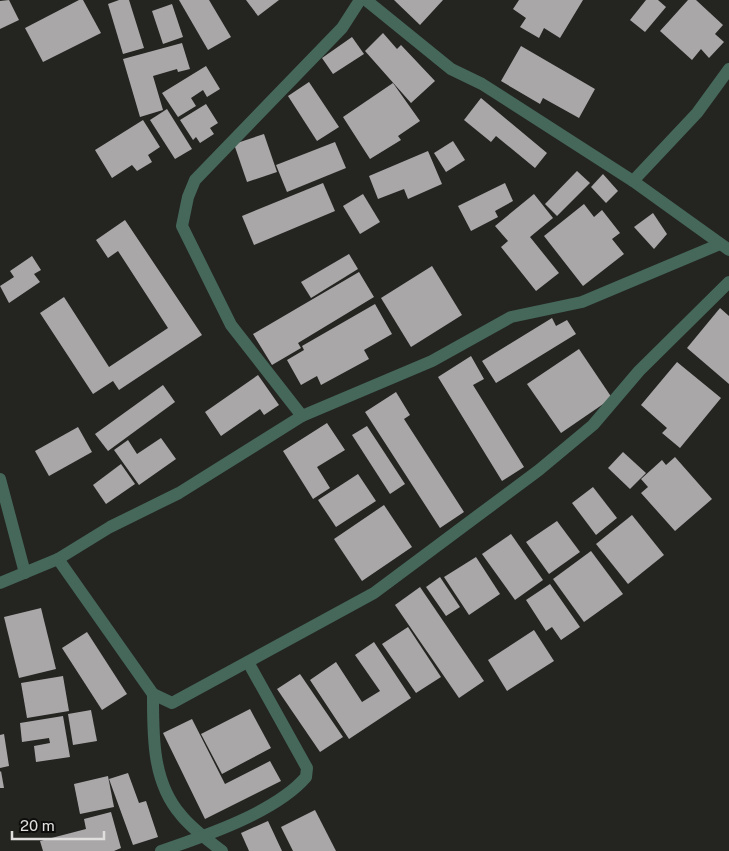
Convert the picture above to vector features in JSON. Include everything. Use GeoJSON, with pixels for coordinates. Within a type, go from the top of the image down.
{"type":"FeatureCollection","features":[{"type":"Feature","properties":{"kind":"street"},"geometry":{"type":"LineString","coordinates":[[302,416],[231,325],[182,226],[188,197],[195,180],[342,28],[360,0]]}},
{"type":"Feature","properties":{"kind":"street"},"geometry":{"type":"LineString","coordinates":[[366,0],[452,69],[482,84],[633,181],[725,247]]}},
{"type":"Feature","properties":{"kind":"street"},"geometry":{"type":"LineString","coordinates":[[633,181],[697,113],[729,70]]}},
{"type":"Feature","properties":{"kind":"street"},"geometry":{"type":"LineString","coordinates":[[0,583],[58,559],[110,527],[178,493],[302,416],[432,361],[511,317],[582,302],[725,247]]}},
{"type":"Feature","properties":{"kind":"street"},"geometry":{"type":"LineString","coordinates":[[58,559],[153,694],[172,703],[374,593],[539,470],[592,425],[639,371],[729,282]]}},
{"type":"Feature","properties":{"kind":"street"},"geometry":{"type":"LineString","coordinates":[[0,479],[25,573]]}},
{"type":"Feature","properties":{"kind":"street"},"geometry":{"type":"LineString","coordinates":[[161,851],[204,837],[282,799],[306,777],[307,768],[248,662]]}},
{"type":"Feature","properties":{"kind":"street"},"geometry":{"type":"LineString","coordinates":[[153,694],[153,742],[162,785],[180,815],[222,851]]}},
{"type":"Feature","properties":{"kind":"building"},"geometry":{"type":"Polygon","coordinates":[[[9,0],[19,20],[0,29],[0,1],[9,0]]]}},
{"type":"Feature","properties":{"kind":"building"},"geometry":{"type":"Polygon","coordinates":[[[79,0],[83,0],[101,33],[43,62],[25,28],[79,0]]]}},
{"type":"Feature","properties":{"kind":"building"},"geometry":{"type":"Polygon","coordinates":[[[119,0],[129,0],[144,48],[123,54],[108,4],[119,0]]]}},
{"type":"Feature","properties":{"kind":"building"},"geometry":{"type":"Polygon","coordinates":[[[179,0],[209,0],[231,37],[208,50],[179,0]]]}},
{"type":"Feature","properties":{"kind":"building"},"geometry":{"type":"Polygon","coordinates":[[[246,0],[279,0],[258,16],[246,0]]]}},
{"type":"Feature","properties":{"kind":"building"},"geometry":{"type":"Polygon","coordinates":[[[394,0],[443,0],[420,25],[394,0]]]}},
{"type":"Feature","properties":{"kind":"building"},"geometry":{"type":"Polygon","coordinates":[[[519,0],[583,0],[560,38],[544,28],[539,38],[520,27],[526,18],[513,9],[519,0]]]}},
{"type":"Feature","properties":{"kind":"building"},"geometry":{"type":"Polygon","coordinates":[[[646,0],[658,0],[666,7],[645,32],[630,20],[646,0]]]}},
{"type":"Feature","properties":{"kind":"building"},"geometry":{"type":"Polygon","coordinates":[[[688,0],[696,0],[723,25],[715,34],[724,42],[709,58],[701,49],[692,60],[660,31],[688,0]]]}},
{"type":"Feature","properties":{"kind":"building"},"geometry":{"type":"Polygon","coordinates":[[[172,4],[183,37],[163,44],[152,11],[172,4]]]}},
{"type":"Feature","properties":{"kind":"building"},"geometry":{"type":"Polygon","coordinates":[[[383,33],[397,49],[401,45],[435,81],[411,103],[365,51],[383,33]]]}},
{"type":"Feature","properties":{"kind":"building"},"geometry":{"type":"Polygon","coordinates":[[[352,37],[364,54],[333,74],[322,58],[352,37]]]}},
{"type":"Feature","properties":{"kind":"building"},"geometry":{"type":"Polygon","coordinates":[[[182,43],[190,69],[178,72],[177,69],[153,76],[163,110],[140,117],[123,59],[182,43]]]}},
{"type":"Feature","properties":{"kind":"building"},"geometry":{"type":"Polygon","coordinates":[[[521,46],[595,89],[579,118],[543,98],[540,104],[501,81],[521,46]]]}},
{"type":"Feature","properties":{"kind":"building"},"geometry":{"type":"Polygon","coordinates":[[[206,66],[220,89],[207,97],[203,90],[191,98],[196,106],[178,117],[162,93],[206,66]]]}},
{"type":"Feature","properties":{"kind":"building"},"geometry":{"type":"Polygon","coordinates":[[[309,82],[339,127],[317,141],[288,96],[309,82]]]}},
{"type":"Feature","properties":{"kind":"building"},"geometry":{"type":"Polygon","coordinates":[[[393,83],[420,121],[398,136],[401,140],[370,159],[343,117],[393,83]]]}},
{"type":"Feature","properties":{"kind":"building"},"geometry":{"type":"Polygon","coordinates":[[[481,98],[547,153],[535,168],[496,136],[491,142],[464,120],[481,98]]]}},
{"type":"Feature","properties":{"kind":"building"},"geometry":{"type":"Polygon","coordinates":[[[206,104],[218,123],[210,128],[214,134],[200,143],[196,137],[193,140],[180,120],[206,104]]]}},
{"type":"Feature","properties":{"kind":"building"},"geometry":{"type":"Polygon","coordinates":[[[167,109],[192,149],[175,159],[150,120],[167,109]]]}},
{"type":"Feature","properties":{"kind":"building"},"geometry":{"type":"Polygon","coordinates":[[[143,120],[160,147],[148,155],[152,162],[137,171],[132,165],[112,178],[95,150],[143,120]]]}},
{"type":"Feature","properties":{"kind":"building"},"geometry":{"type":"Polygon","coordinates":[[[264,134],[277,172],[247,182],[234,144],[264,134]]]}},
{"type":"Feature","properties":{"kind":"building"},"geometry":{"type":"Polygon","coordinates":[[[453,141],[465,160],[446,172],[434,153],[453,141]]]}},
{"type":"Feature","properties":{"kind":"building"},"geometry":{"type":"Polygon","coordinates":[[[335,142],[346,168],[287,192],[276,165],[335,142]]]}},
{"type":"Feature","properties":{"kind":"building"},"geometry":{"type":"Polygon","coordinates":[[[428,151],[442,184],[408,199],[404,189],[378,199],[369,176],[428,151]]]}},
{"type":"Feature","properties":{"kind":"building"},"geometry":{"type":"Polygon","coordinates":[[[577,171],[590,183],[557,216],[545,204],[577,171]]]}},
{"type":"Feature","properties":{"kind":"building"},"geometry":{"type":"Polygon","coordinates":[[[603,174],[618,191],[606,203],[591,187],[603,174]]]}},
{"type":"Feature","properties":{"kind":"building"},"geometry":{"type":"Polygon","coordinates":[[[323,183],[335,211],[254,245],[242,216],[323,183]]]}},
{"type":"Feature","properties":{"kind":"building"},"geometry":{"type":"Polygon","coordinates":[[[505,183],[513,201],[495,211],[498,217],[471,231],[458,206],[505,183]]]}},
{"type":"Feature","properties":{"kind":"building"},"geometry":{"type":"Polygon","coordinates":[[[363,194],[380,222],[360,234],[343,206],[363,194]]]}},
{"type":"Feature","properties":{"kind":"building"},"geometry":{"type":"Polygon","coordinates":[[[534,194],[553,218],[530,237],[559,273],[536,291],[501,247],[508,241],[495,226],[534,194]]]}},
{"type":"Feature","properties":{"kind":"building"},"geometry":{"type":"Polygon","coordinates":[[[584,204],[594,217],[602,210],[620,233],[612,239],[624,254],[583,286],[544,236],[584,204]]]}},
{"type":"Feature","properties":{"kind":"building"},"geometry":{"type":"Polygon","coordinates":[[[653,213],[667,234],[654,249],[634,227],[653,213]]]}},
{"type":"Feature","properties":{"kind":"building"},"geometry":{"type":"Polygon","coordinates":[[[125,220],[202,335],[119,390],[113,381],[93,394],[40,313],[64,297],[109,367],[168,328],[118,251],[108,258],[96,240],[125,220]]]}},
{"type":"Feature","properties":{"kind":"building"},"geometry":{"type":"Polygon","coordinates":[[[349,254],[358,269],[311,298],[301,282],[349,254]]]}},
{"type":"Feature","properties":{"kind":"building"},"geometry":{"type":"Polygon","coordinates":[[[32,256],[41,270],[34,274],[40,282],[9,303],[0,286],[14,277],[10,271],[32,256]]]}},
{"type":"Feature","properties":{"kind":"building"},"geometry":{"type":"Polygon","coordinates":[[[432,266],[462,315],[411,347],[381,298],[432,266]]]}},
{"type":"Feature","properties":{"kind":"building"},"geometry":{"type":"Polygon","coordinates":[[[359,272],[374,297],[298,343],[301,348],[272,365],[253,334],[359,272]]]}},
{"type":"Feature","properties":{"kind":"building"},"geometry":{"type":"Polygon","coordinates":[[[375,304],[392,334],[364,350],[369,359],[321,385],[317,376],[301,385],[287,360],[304,350],[302,346],[375,304]]]}},
{"type":"Feature","properties":{"kind":"building"},"geometry":{"type":"Polygon","coordinates":[[[720,308],[729,316],[729,384],[687,348],[720,308]]]}},
{"type":"Feature","properties":{"kind":"building"},"geometry":{"type":"Polygon","coordinates":[[[552,318],[556,326],[567,320],[576,334],[496,383],[482,361],[552,318]]]}},
{"type":"Feature","properties":{"kind":"building"},"geometry":{"type":"Polygon","coordinates":[[[579,349],[612,398],[561,433],[527,384],[579,349]]]}},
{"type":"Feature","properties":{"kind":"building"},"geometry":{"type":"Polygon","coordinates":[[[471,356],[484,379],[473,385],[524,467],[502,481],[438,377],[471,356]]]}},
{"type":"Feature","properties":{"kind":"building"},"geometry":{"type":"Polygon","coordinates":[[[677,362],[721,398],[680,448],[662,433],[667,428],[641,405],[677,362]]]}},
{"type":"Feature","properties":{"kind":"building"},"geometry":{"type":"Polygon","coordinates":[[[258,375],[279,405],[264,415],[260,409],[221,436],[205,412],[258,375]]]}},
{"type":"Feature","properties":{"kind":"building"},"geometry":{"type":"Polygon","coordinates":[[[163,385],[175,402],[108,451],[95,434],[163,385]]]}},
{"type":"Feature","properties":{"kind":"building"},"geometry":{"type":"Polygon","coordinates":[[[396,392],[410,415],[404,419],[464,512],[440,528],[365,412],[396,392]]]}},
{"type":"Feature","properties":{"kind":"building"},"geometry":{"type":"Polygon","coordinates":[[[327,423],[345,450],[317,467],[330,488],[313,499],[283,451],[327,423]]]}},
{"type":"Feature","properties":{"kind":"building"},"geometry":{"type":"Polygon","coordinates":[[[367,426],[405,484],[390,494],[352,435],[367,426]]]}},
{"type":"Feature","properties":{"kind":"building"},"geometry":{"type":"Polygon","coordinates":[[[78,427],[92,452],[49,476],[35,451],[78,427]]]}},
{"type":"Feature","properties":{"kind":"building"},"geometry":{"type":"Polygon","coordinates":[[[161,438],[176,459],[139,485],[114,450],[128,440],[137,454],[161,438]]]}},
{"type":"Feature","properties":{"kind":"building"},"geometry":{"type":"Polygon","coordinates":[[[623,452],[646,473],[630,489],[608,468],[623,452]]]}},
{"type":"Feature","properties":{"kind":"building"},"geometry":{"type":"Polygon","coordinates":[[[675,457],[712,499],[675,531],[641,493],[648,487],[641,479],[662,460],[666,465],[675,457]]]}},
{"type":"Feature","properties":{"kind":"building"},"geometry":{"type":"Polygon","coordinates":[[[121,464],[135,484],[106,504],[93,485],[121,464]]]}},
{"type":"Feature","properties":{"kind":"building"},"geometry":{"type":"Polygon","coordinates":[[[358,474],[376,501],[336,527],[318,500],[358,474]]]}},
{"type":"Feature","properties":{"kind":"building"},"geometry":{"type":"Polygon","coordinates":[[[593,487],[617,518],[596,535],[572,503],[593,487]]]}},
{"type":"Feature","properties":{"kind":"building"},"geometry":{"type":"Polygon","coordinates":[[[384,505],[412,547],[362,581],[334,539],[384,505]]]}},
{"type":"Feature","properties":{"kind":"building"},"geometry":{"type":"Polygon","coordinates":[[[632,515],[664,555],[628,584],[596,544],[632,515]]]}},
{"type":"Feature","properties":{"kind":"building"},"geometry":{"type":"Polygon","coordinates":[[[557,521],[580,552],[549,574],[526,542],[557,521]]]}},
{"type":"Feature","properties":{"kind":"building"},"geometry":{"type":"Polygon","coordinates":[[[511,534],[543,580],[515,600],[482,554],[511,534]]]}},
{"type":"Feature","properties":{"kind":"building"},"geometry":{"type":"Polygon","coordinates":[[[591,551],[623,594],[584,622],[553,579],[591,551]]]}},
{"type":"Feature","properties":{"kind":"building"},"geometry":{"type":"Polygon","coordinates":[[[476,557],[500,594],[469,615],[444,577],[476,557]]]}},
{"type":"Feature","properties":{"kind":"building"},"geometry":{"type":"Polygon","coordinates":[[[440,577],[460,607],[446,616],[426,587],[440,577]]]}},
{"type":"Feature","properties":{"kind":"building"},"geometry":{"type":"Polygon","coordinates":[[[550,584],[580,627],[561,640],[552,627],[546,631],[526,600],[550,584]]]}},
{"type":"Feature","properties":{"kind":"building"},"geometry":{"type":"Polygon","coordinates":[[[420,587],[484,681],[459,698],[395,605],[420,587]]]}},
{"type":"Feature","properties":{"kind":"building"},"geometry":{"type":"Polygon","coordinates":[[[41,608],[56,669],[19,678],[4,617],[41,608]]]}},
{"type":"Feature","properties":{"kind":"building"},"geometry":{"type":"Polygon","coordinates":[[[408,627],[441,677],[416,693],[382,644],[408,627]]]}},
{"type":"Feature","properties":{"kind":"building"},"geometry":{"type":"Polygon","coordinates":[[[534,630],[554,661],[507,691],[488,660],[534,630]]]}},
{"type":"Feature","properties":{"kind":"building"},"geometry":{"type":"Polygon","coordinates":[[[87,632],[127,694],[102,710],[62,648],[87,632]]]}},
{"type":"Feature","properties":{"kind":"building"},"geometry":{"type":"Polygon","coordinates":[[[374,642],[411,698],[349,739],[310,680],[336,662],[362,702],[380,691],[355,655],[374,642]]]}},
{"type":"Feature","properties":{"kind":"building"},"geometry":{"type":"Polygon","coordinates":[[[300,674],[343,737],[320,752],[277,689],[300,674]]]}},
{"type":"Feature","properties":{"kind":"building"},"geometry":{"type":"Polygon","coordinates":[[[63,676],[69,711],[27,718],[21,683],[63,676]]]}},
{"type":"Feature","properties":{"kind":"building"},"geometry":{"type":"Polygon","coordinates":[[[250,709],[271,748],[222,774],[201,734],[250,709]]]}},
{"type":"Feature","properties":{"kind":"building"},"geometry":{"type":"Polygon","coordinates":[[[91,710],[97,741],[73,745],[68,714],[91,710]]]}},
{"type":"Feature","properties":{"kind":"building"},"geometry":{"type":"Polygon","coordinates":[[[63,716],[70,757],[36,762],[34,746],[50,743],[49,738],[22,742],[20,723],[63,716]]]}},
{"type":"Feature","properties":{"kind":"building"},"geometry":{"type":"Polygon","coordinates":[[[192,719],[225,784],[270,761],[281,781],[205,819],[163,733],[192,719]]]}},
{"type":"Feature","properties":{"kind":"building"},"geometry":{"type":"Polygon","coordinates":[[[4,734],[9,766],[0,768],[0,735],[4,734]]]}},
{"type":"Feature","properties":{"kind":"building"},"geometry":{"type":"Polygon","coordinates":[[[1,771],[4,788],[0,788],[1,771]]]}},
{"type":"Feature","properties":{"kind":"building"},"geometry":{"type":"Polygon","coordinates":[[[128,773],[139,803],[146,801],[158,837],[133,845],[109,779],[128,773]]]}},
{"type":"Feature","properties":{"kind":"building"},"geometry":{"type":"Polygon","coordinates":[[[108,776],[114,807],[80,814],[74,784],[108,776]]]}},
{"type":"Feature","properties":{"kind":"building"},"geometry":{"type":"Polygon","coordinates":[[[315,810],[336,851],[293,851],[281,827],[315,810]]]}},
{"type":"Feature","properties":{"kind":"building"},"geometry":{"type":"Polygon","coordinates":[[[111,812],[121,848],[114,851],[43,851],[40,841],[86,829],[84,819],[111,812]]]}},
{"type":"Feature","properties":{"kind":"building"},"geometry":{"type":"Polygon","coordinates":[[[268,821],[282,851],[249,851],[241,833],[268,821]]]}}]}
